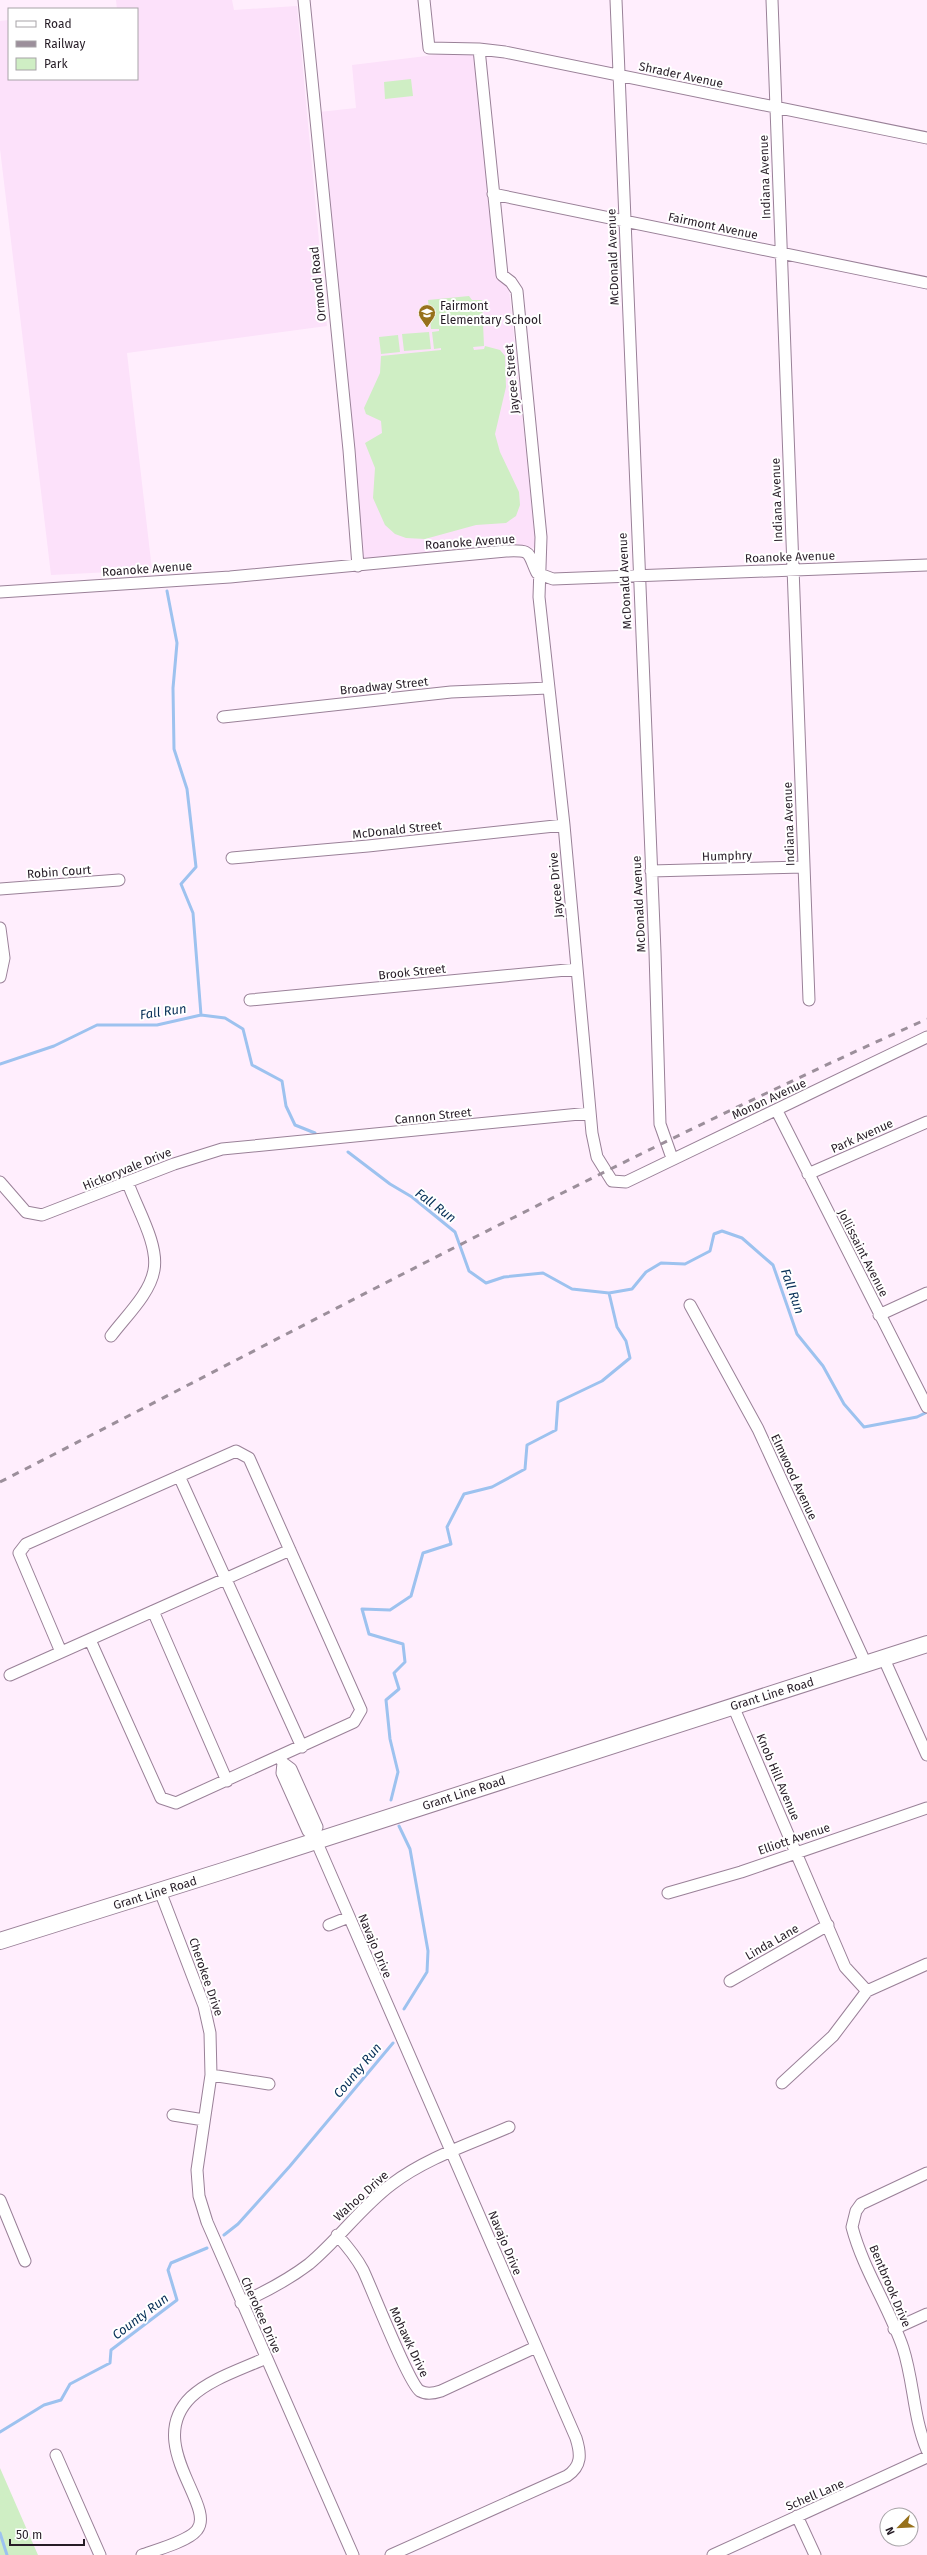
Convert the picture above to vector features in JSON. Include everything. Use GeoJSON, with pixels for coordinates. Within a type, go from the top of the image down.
{"type":"FeatureCollection","features":[{"type":"Feature","properties":{"kind":"main road","name":"Grant Line Road"},"geometry":{"type":"LineString","coordinates":[[0,1941],[160,1891],[315,1838],[884,1659],[927,1644]]}},
{"type":"Feature","properties":{"kind":"street","name":"Ormond Road"},"geometry":{"type":"LineString","coordinates":[[304,0],[349,450],[358,566]]}},
{"type":"Feature","properties":{"kind":"street","name":"Shrader Avenue"},"geometry":{"type":"LineString","coordinates":[[424,0],[429,48],[479,49],[927,138]]}},
{"type":"Feature","properties":{"kind":"street","name":"McDonald Avenue"},"geometry":{"type":"LineString","coordinates":[[616,0],[660,1124],[672,1158]]}},
{"type":"Feature","properties":{"kind":"street","name":"Indiana Avenue"},"geometry":{"type":"LineString","coordinates":[[772,0],[809,1000]]}},
{"type":"Feature","properties":{"kind":"street","name":"Jaycee Street"},"geometry":{"type":"LineString","coordinates":[[479,49],[502,275],[511,282],[517,291],[541,537],[539,574]]}},
{"type":"Feature","properties":{"kind":"street","name":"Fairmont Avenue"},"geometry":{"type":"LineString","coordinates":[[493,194],[927,283]]}},
{"type":"Feature","properties":{"kind":"street","name":"Roanoke Avenue"},"geometry":{"type":"LineString","coordinates":[[0,592],[358,566],[490,552],[520,551],[531,555],[535,570],[539,574],[553,579],[927,565]]}},
{"type":"Feature","properties":{"kind":"street","name":"Jaycee Drive"},"geometry":{"type":"LineString","coordinates":[[539,574],[539,597],[564,825],[590,1113],[597,1158],[612,1181],[620,1183]]}},
{"type":"Feature","properties":{"kind":"street","name":"Broadway Street"},"geometry":{"type":"LineString","coordinates":[[223,717],[451,692],[548,688]]}},
{"type":"Feature","properties":{"kind":"street","name":"McDonald Street"},"geometry":{"type":"LineString","coordinates":[[232,858],[361,847],[564,825]]}},
{"type":"Feature","properties":{"kind":"street","name":"Humphry"},"geometry":{"type":"LineString","coordinates":[[651,871],[804,867]]}},
{"type":"Feature","properties":{"kind":"street","name":"Robin Court"},"geometry":{"type":"LineString","coordinates":[[0,889],[119,880]]}},
{"type":"Feature","properties":{"kind":"street"},"geometry":{"type":"LineString","coordinates":[[0,928],[4,958],[0,977]]}},
{"type":"Feature","properties":{"kind":"street","name":"Brook Street"},"geometry":{"type":"LineString","coordinates":[[250,1000],[577,969]]}},
{"type":"Feature","properties":{"kind":"street","name":"Monon Avenue"},"geometry":{"type":"LineString","coordinates":[[620,1183],[777,1111],[927,1037]]}},
{"type":"Feature","properties":{"kind":"street","name":"Jollissaint Avenue"},"geometry":{"type":"LineString","coordinates":[[777,1111],[926,1406]]}},
{"type":"Feature","properties":{"kind":"street","name":"Cannon Street"},"geometry":{"type":"LineString","coordinates":[[278,1143],[590,1113]]}},
{"type":"Feature","properties":{"kind":"street","name":"Park Avenue"},"geometry":{"type":"LineString","coordinates":[[808,1174],[927,1122]]}},
{"type":"Feature","properties":{"kind":"street","name":"Hickoryvale Drive"},"geometry":{"type":"LineString","coordinates":[[0,1182],[26,1212],[42,1215],[204,1153],[222,1149],[278,1143]]}},
{"type":"Feature","properties":{"kind":"street"},"geometry":{"type":"LineString","coordinates":[[111,1336],[148,1286],[154,1270],[154,1252],[128,1183]]}},
{"type":"Feature","properties":{"kind":"street"},"geometry":{"type":"LineString","coordinates":[[879,1315],[927,1293]]}},
{"type":"Feature","properties":{"kind":"street","name":"Elmwood Avenue"},"geometry":{"type":"LineString","coordinates":[[690,1305],[758,1429],[866,1664]]}},
{"type":"Feature","properties":{"kind":"street"},"geometry":{"type":"LineString","coordinates":[[61,1652],[19,1553],[26,1544],[236,1451],[249,1458],[361,1710],[354,1722],[302,1747],[282,1760],[227,1781],[176,1803],[161,1798],[90,1640]]}},
{"type":"Feature","properties":{"kind":"street"},"geometry":{"type":"LineString","coordinates":[[180,1476],[302,1747]]}},
{"type":"Feature","properties":{"kind":"street"},"geometry":{"type":"LineString","coordinates":[[10,1675],[290,1550]]}},
{"type":"Feature","properties":{"kind":"street"},"geometry":{"type":"LineString","coordinates":[[153,1611],[227,1781]]}},
{"type":"Feature","properties":{"kind":"street"},"geometry":{"type":"LineString","coordinates":[[884,1659],[927,1755]]}},
{"type":"Feature","properties":{"kind":"street","name":"Knob Hill Avenue"},"geometry":{"type":"LineString","coordinates":[[733,1706],[845,1967],[866,1990]]}},
{"type":"Feature","properties":{"kind":"street","name":"Navajo Drive"},"geometry":{"type":"LineString","coordinates":[[282,1760],[282,1773],[308,1831],[315,1838],[450,2153],[576,2438],[579,2448],[579,2464],[567,2476],[391,2555]]}},
{"type":"Feature","properties":{"kind":"street","name":"Elliott Avenue"},"geometry":{"type":"LineString","coordinates":[[668,1893],[741,1872],[927,1808]]}},
{"type":"Feature","properties":{"kind":"street","name":"Cherokee Drive"},"geometry":{"type":"LineString","coordinates":[[160,1891],[204,2006],[210,2033],[211,2075],[198,2157],[199,2196],[207,2222],[241,2303],[353,2555]]}},
{"type":"Feature","properties":{"kind":"street"},"geometry":{"type":"LineString","coordinates":[[329,1925],[349,1917]]}},
{"type":"Feature","properties":{"kind":"street","name":"Linda Lane"},"geometry":{"type":"LineString","coordinates":[[730,1981],[828,1925]]}},
{"type":"Feature","properties":{"kind":"street"},"geometry":{"type":"LineString","coordinates":[[782,2082],[834,2036],[866,1990],[927,1964]]}},
{"type":"Feature","properties":{"kind":"street"},"geometry":{"type":"LineString","coordinates":[[211,2075],[269,2084]]}},
{"type":"Feature","properties":{"kind":"street"},"geometry":{"type":"LineString","coordinates":[[173,2115],[204,2120]]}},
{"type":"Feature","properties":{"kind":"street","name":"Wahoo Drive"},"geometry":{"type":"LineString","coordinates":[[241,2303],[289,2278],[309,2264],[392,2184],[413,2170],[509,2127]]}},
{"type":"Feature","properties":{"kind":"street","name":"Bentbrook Drive"},"geometry":{"type":"LineString","coordinates":[[927,2173],[869,2200],[856,2211],[853,2218],[854,2236],[894,2329],[911,2374],[914,2407],[927,2450]]}},
{"type":"Feature","properties":{"kind":"street"},"geometry":{"type":"LineString","coordinates":[[0,2200],[25,2261]]}},
{"type":"Feature","properties":{"kind":"street","name":"Mohawk Drive"},"geometry":{"type":"LineString","coordinates":[[338,2235],[362,2268],[400,2356],[415,2386],[420,2391],[427,2393],[441,2391],[536,2347]]}},
{"type":"Feature","properties":{"kind":"street"},"geometry":{"type":"LineString","coordinates":[[894,2329],[927,2314]]}},
{"type":"Feature","properties":{"kind":"street"},"geometry":{"type":"LineString","coordinates":[[142,2555],[193,2534],[200,2525],[201,2519],[198,2503],[184,2477],[175,2447],[176,2425],[181,2410],[198,2391],[266,2358]]}},
{"type":"Feature","properties":{"kind":"street"},"geometry":{"type":"LineString","coordinates":[[56,2455],[100,2555]]}},
{"type":"Feature","properties":{"kind":"street","name":"Schell Lane"},"geometry":{"type":"LineString","coordinates":[[713,2555],[927,2458]]}},
{"type":"Feature","properties":{"kind":"street"},"geometry":{"type":"LineString","coordinates":[[797,2516],[815,2555]]}},
{"type":"Feature","properties":{"kind":"shaded area"},"geometry":{"type":"Polygon","coordinates":[[[116,0],[232,0],[234,10],[297,6],[327,326],[127,353],[152,570],[51,575],[0,149],[0,21],[8,20],[8,80],[138,80],[138,8],[117,8],[116,0]]]}},
{"type":"Feature","properties":{"kind":"shaded area","name":"Fairmont Elementary School"},"geometry":{"type":"Polygon","coordinates":[[[484,49],[536,548],[505,546],[363,559],[319,112],[356,108],[352,65],[484,49]]]}},
{"type":"Feature","properties":{"kind":"green space"},"geometry":{"type":"Polygon","coordinates":[[[411,79],[413,96],[385,99],[384,82],[411,79]]]}},
{"type":"Feature","properties":{"kind":"green space"},"geometry":{"type":"Polygon","coordinates":[[[469,296],[472,300],[482,300],[484,346],[473,347],[474,350],[484,349],[485,346],[500,350],[505,356],[506,387],[495,434],[500,452],[519,492],[520,505],[516,516],[506,523],[476,525],[425,539],[406,538],[395,534],[385,525],[373,498],[375,468],[365,443],[382,433],[381,421],[366,414],[364,408],[380,373],[381,356],[441,350],[441,348],[434,349],[432,332],[439,331],[439,329],[431,329],[428,300],[469,296]]]}},
{"type":"Feature","properties":{"kind":"green space"},"geometry":{"type":"Polygon","coordinates":[[[429,332],[431,349],[404,351],[402,334],[429,332]]]}},
{"type":"Feature","properties":{"kind":"green space"},"geometry":{"type":"Polygon","coordinates":[[[398,335],[400,352],[381,354],[379,337],[398,335]]]}},
{"type":"Feature","properties":{"kind":"green space"},"geometry":{"type":"Polygon","coordinates":[[[0,2468],[38,2555],[0,2555],[0,2468]]]}},
{"type":"Feature","properties":{"kind":"waterway"},"geometry":{"type":"LineString","coordinates":[[167,591],[177,643],[173,688],[174,749],[187,789],[196,867],[181,884],[193,913],[201,1015]]}},
{"type":"Feature","properties":{"kind":"waterway","name":"Fall Run"},"geometry":{"type":"LineString","coordinates":[[0,1064],[54,1046],[97,1025],[157,1025],[201,1015],[225,1018],[243,1029],[252,1065],[282,1081],[286,1106],[295,1125],[315,1133]]}},
{"type":"Feature","properties":{"kind":"waterway","name":"Fall Run"},"geometry":{"type":"LineString","coordinates":[[348,1152],[390,1184],[412,1197],[455,1232],[469,1271],[486,1283],[504,1277],[543,1273],[572,1289],[609,1293],[632,1289],[646,1272],[661,1263],[685,1264],[710,1251],[714,1234],[722,1231],[742,1238],[773,1265],[797,1334],[823,1366],[844,1404],[864,1427],[917,1417],[927,1412]]}},
{"type":"Feature","properties":{"kind":"waterway","name":"County Run"},"geometry":{"type":"LineString","coordinates":[[391,1800],[398,1772],[390,1739],[386,1700],[399,1689],[394,1673],[405,1662],[403,1644],[369,1634],[362,1609],[390,1610],[411,1596],[423,1553],[451,1544],[447,1527],[464,1494],[492,1487],[525,1469],[527,1445],[556,1430],[558,1402],[602,1381],[630,1358],[626,1341],[617,1327],[609,1293]]}},
{"type":"Feature","properties":{"kind":"waterway","name":"County Run"},"geometry":{"type":"LineString","coordinates":[[399,1826],[410,1849],[428,1951],[427,1972],[404,2009]]}},
{"type":"Feature","properties":{"kind":"waterway","name":"County Run"},"geometry":{"type":"LineString","coordinates":[[224,2235],[238,2224],[290,2166],[393,2043]]}},
{"type":"Feature","properties":{"kind":"waterway","name":"County Run"},"geometry":{"type":"LineString","coordinates":[[0,2432],[44,2405],[61,2400],[70,2384],[110,2363],[111,2350],[177,2300],[168,2270],[171,2263],[207,2248]]}},
{"type":"Feature","properties":{"kind":"waterway","name":"County Run"},"geometry":{"type":"LineString","coordinates":[[0,2533],[7,2555]]}},
{"type":"Feature","properties":{"kind":"railway"},"geometry":{"type":"LineString","coordinates":[[0,1482],[460,1244],[576,1186],[809,1073],[927,1019]]}},
{"type":"Feature","properties":{"kind":"place","name":"Fairmont Elementary School"},"geometry":{"type":"Point","coordinates":[427,328]}}]}
